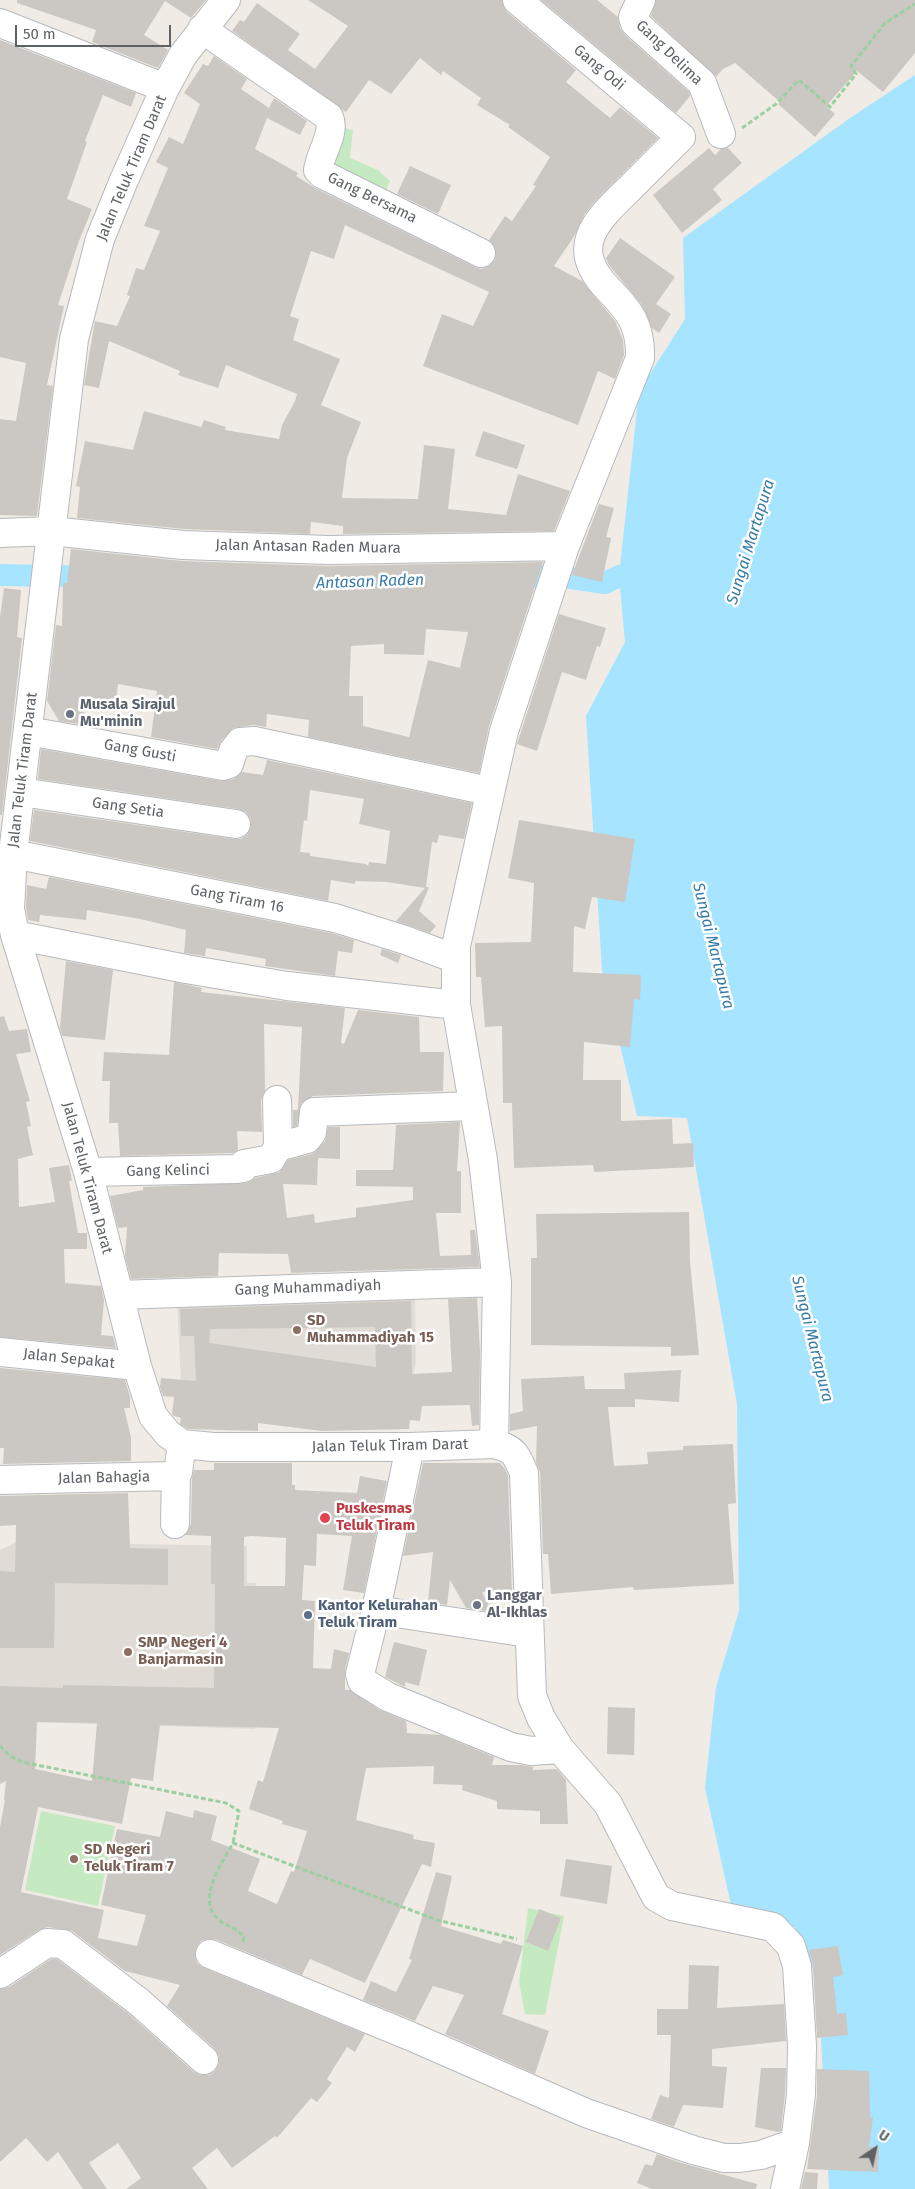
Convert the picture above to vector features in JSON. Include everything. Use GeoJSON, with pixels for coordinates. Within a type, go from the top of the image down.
{"type":"FeatureCollection","features":[{"type":"Feature","properties":{"kind":"street","name":"Jalan Teluk Tiram Darat"},"geometry":{"type":"LineString","coordinates":[[226,0],[183,55],[124,180],[100,239],[74,340],[46,592],[13,854],[8,918],[88,1172],[137,1366],[153,1416],[168,1434],[182,1444],[212,1447],[410,1447],[494,1444]]}},
{"type":"Feature","properties":{"kind":"street","name":"Gang Odi"},"geometry":{"type":"LineString","coordinates":[[517,0],[681,137],[601,217],[591,234],[589,246],[591,266],[597,278],[626,307],[634,320],[639,335],[640,358],[562,553]]}},
{"type":"Feature","properties":{"kind":"street","name":"Gang Delima"},"geometry":{"type":"LineString","coordinates":[[641,0],[633,17],[635,24],[702,83],[721,134]]}},
{"type":"Feature","properties":{"kind":"street"},"geometry":{"type":"LineString","coordinates":[[0,22],[166,88]]}},
{"type":"Feature","properties":{"kind":"street","name":"Gang Bersama"},"geometry":{"type":"LineString","coordinates":[[202,29],[329,117],[332,128],[319,162],[318,170],[322,174],[481,253]]}},
{"type":"Feature","properties":{"kind":"street","name":"Jalan Antasan Raden Muara"},"geometry":{"type":"LineString","coordinates":[[0,534],[52,531],[183,545],[328,550],[562,553]]}},
{"type":"Feature","properties":{"kind":"street"},"geometry":{"type":"LineString","coordinates":[[562,553],[504,731],[489,791],[456,946],[456,1006],[482,1160],[497,1282],[494,1444],[506,1447],[517,1456],[524,1473],[528,1633],[532,1696],[541,1718],[560,1748],[608,1804],[656,1896],[680,1908],[731,1916],[773,1927],[791,1946],[797,1966],[802,2046],[801,2094],[795,2143],[784,2189]]}},
{"type":"Feature","properties":{"kind":"street","name":"Gang Gusti"},"geometry":{"type":"LineString","coordinates":[[28,731],[223,766],[229,764],[233,751],[240,742],[254,741],[489,791]]}},
{"type":"Feature","properties":{"kind":"street","name":"Gang Setia"},"geometry":{"type":"LineString","coordinates":[[21,792],[236,824]]}},
{"type":"Feature","properties":{"kind":"street","name":"Gang Tiram 16"},"geometry":{"type":"LineString","coordinates":[[13,854],[335,918],[456,959]]}},
{"type":"Feature","properties":{"kind":"street"},"geometry":{"type":"LineString","coordinates":[[8,918],[186,969],[287,986],[456,1006]]}},
{"type":"Feature","properties":{"kind":"street"},"geometry":{"type":"LineString","coordinates":[[277,1100],[278,1147],[308,1139],[312,1132],[314,1112],[473,1106]]}},
{"type":"Feature","properties":{"kind":"street","name":"Gang Kelinci"},"geometry":{"type":"LineString","coordinates":[[88,1172],[237,1169],[243,1168],[244,1164],[271,1159],[278,1147]]}},
{"type":"Feature","properties":{"kind":"street","name":"Gang Muhammadiyah"},"geometry":{"type":"LineString","coordinates":[[119,1295],[497,1282]]}},
{"type":"Feature","properties":{"kind":"street","name":"Jalan Sepakat"},"geometry":{"type":"LineString","coordinates":[[0,1352],[137,1366]]}},
{"type":"Feature","properties":{"kind":"street"},"geometry":{"type":"LineString","coordinates":[[175,1524],[176,1474],[182,1444]]}},
{"type":"Feature","properties":{"kind":"street"},"geometry":{"type":"LineString","coordinates":[[410,1447],[376,1610],[360,1674],[362,1681],[388,1697],[504,1745],[531,1751],[560,1748]]}},
{"type":"Feature","properties":{"kind":"street","name":"Jalan Bahagia"},"geometry":{"type":"LineString","coordinates":[[0,1480],[176,1474]]}},
{"type":"Feature","properties":{"kind":"street"},"geometry":{"type":"LineString","coordinates":[[376,1610],[528,1633]]}},
{"type":"Feature","properties":{"kind":"street"},"geometry":{"type":"LineString","coordinates":[[0,1974],[47,1944],[63,1944],[139,2002],[204,2060]]}},
{"type":"Feature","properties":{"kind":"street"},"geometry":{"type":"LineString","coordinates":[[210,1954],[410,2036],[586,2113],[693,2150],[724,2158],[740,2158],[761,2155],[795,2143]]}},
{"type":"Feature","properties":{"kind":"path"},"geometry":{"type":"LineString","coordinates":[[721,134],[734,134],[771,108],[799,80],[830,107],[856,74],[850,66],[885,23],[915,4]]}},
{"type":"Feature","properties":{"kind":"path"},"geometry":{"type":"LineString","coordinates":[[0,1746],[10,1756],[22,1762],[226,1803],[239,1811],[233,1843],[208,1892],[212,1912],[219,1920],[242,1933],[244,1938],[236,1964]]}},
{"type":"Feature","properties":{"kind":"path"},"geometry":{"type":"LineString","coordinates":[[233,1843],[437,1920],[517,1939]]}},
{"type":"Feature","properties":{"kind":"shaded area","name":"SD Muhammadiyah 15"},"geometry":{"type":"Polygon","coordinates":[[[415,1287],[416,1364],[406,1403],[181,1383],[177,1297],[415,1287]]]}},
{"type":"Feature","properties":{"kind":"shaded area","name":"SMP Negeri 4 Banjarmasin"},"geometry":{"type":"Polygon","coordinates":[[[17,1542],[247,1546],[247,1583],[256,1583],[255,1729],[0,1721],[0,1550],[17,1542]]]}},
{"type":"Feature","properties":{"kind":"green space"},"geometry":{"type":"Polygon","coordinates":[[[340,127],[353,130],[350,158],[378,170],[390,181],[384,195],[324,168],[340,127]]]}},
{"type":"Feature","properties":{"kind":"green space"},"geometry":{"type":"Polygon","coordinates":[[[41,1811],[115,1826],[98,1906],[25,1890],[41,1811]]]}},
{"type":"Feature","properties":{"kind":"green space"},"geometry":{"type":"Polygon","coordinates":[[[528,1908],[564,1916],[545,2015],[525,2014],[519,1982],[528,1908]]]}},
{"type":"Feature","properties":{"kind":"water","name":"Sungai Martapura"},"geometry":{"type":"Polygon","coordinates":[[[915,75],[915,2189],[829,2189],[818,1981],[795,1927],[731,1905],[705,1788],[716,1687],[739,1611],[737,1404],[687,1118],[637,1116],[602,970],[586,716],[625,642],[619,576],[639,391],[685,319],[683,238],[850,118],[915,75]]]}},
{"type":"Feature","properties":{"kind":"building"},"geometry":{"type":"Polygon","coordinates":[[[17,0],[206,0],[191,18],[165,1],[144,35],[168,50],[158,68],[92,42],[96,30],[17,3],[17,0]]]}},
{"type":"Feature","properties":{"kind":"building"},"geometry":{"type":"Polygon","coordinates":[[[308,0],[502,0],[507,12],[576,70],[566,82],[610,118],[620,107],[658,138],[595,201],[584,215],[575,235],[554,266],[582,281],[615,321],[623,340],[624,355],[615,379],[598,371],[578,425],[423,366],[442,314],[473,326],[489,292],[345,225],[334,259],[311,251],[290,316],[299,319],[293,340],[340,359],[321,405],[361,422],[347,458],[342,498],[418,499],[424,445],[455,449],[448,509],[506,515],[518,474],[570,491],[554,531],[343,534],[343,526],[311,522],[310,534],[184,529],[77,518],[80,487],[76,486],[85,441],[133,450],[144,411],[201,427],[204,420],[226,427],[225,430],[279,439],[282,425],[297,394],[226,365],[218,388],[178,375],[180,371],[109,341],[99,388],[84,385],[95,321],[117,326],[130,296],[127,295],[136,268],[144,270],[160,231],[144,226],[168,168],[156,162],[169,137],[183,144],[200,104],[184,93],[203,64],[208,66],[214,56],[247,79],[241,89],[269,108],[274,98],[307,121],[300,135],[267,118],[255,149],[298,173],[296,176],[315,188],[481,269],[489,266],[495,260],[496,252],[489,240],[505,216],[512,221],[536,186],[533,185],[550,157],[508,127],[510,125],[477,105],[481,98],[443,71],[441,75],[420,58],[391,94],[369,80],[346,112],[232,31],[240,20],[244,22],[257,3],[300,34],[288,50],[315,69],[348,26],[308,0]]]}},
{"type":"Feature","properties":{"kind":"building"},"geometry":{"type":"Polygon","coordinates":[[[541,0],[597,0],[618,17],[620,28],[625,35],[689,92],[690,96],[676,113],[541,0]]]}},
{"type":"Feature","properties":{"kind":"building"},"geometry":{"type":"Polygon","coordinates":[[[656,0],[915,0],[915,53],[883,92],[857,71],[826,106],[835,114],[815,137],[778,104],[780,102],[735,63],[723,69],[716,77],[651,16],[656,0]]]}},
{"type":"Feature","properties":{"kind":"building"},"geometry":{"type":"Polygon","coordinates":[[[0,40],[136,93],[131,107],[103,95],[85,141],[87,142],[67,199],[92,209],[79,241],[58,305],[64,306],[47,385],[53,386],[37,516],[0,515],[0,419],[16,421],[26,363],[0,357],[0,40]]]}},
{"type":"Feature","properties":{"kind":"building"},"geometry":{"type":"Polygon","coordinates":[[[709,148],[715,155],[721,149],[728,148],[742,163],[713,189],[722,200],[682,233],[653,195],[709,148]]]}},
{"type":"Feature","properties":{"kind":"building"},"geometry":{"type":"Polygon","coordinates":[[[410,166],[451,185],[438,214],[397,194],[410,166]]]}},
{"type":"Feature","properties":{"kind":"building"},"geometry":{"type":"Polygon","coordinates":[[[620,238],[675,277],[656,304],[671,314],[659,333],[652,328],[641,304],[609,265],[606,258],[620,238]]]}},
{"type":"Feature","properties":{"kind":"building"},"geometry":{"type":"Polygon","coordinates":[[[483,431],[525,445],[517,469],[475,456],[483,431]]]}},
{"type":"Feature","properties":{"kind":"building"},"geometry":{"type":"Polygon","coordinates":[[[599,504],[614,508],[606,537],[611,538],[602,582],[572,575],[599,504]]]}},
{"type":"Feature","properties":{"kind":"building"},"geometry":{"type":"Polygon","coordinates":[[[71,549],[182,561],[327,566],[543,562],[489,726],[479,773],[308,737],[309,720],[267,714],[266,727],[253,725],[233,728],[221,741],[217,749],[151,737],[157,691],[118,684],[115,708],[78,703],[90,722],[85,725],[59,721],[47,701],[56,625],[62,626],[63,583],[67,583],[71,549]],[[426,629],[424,655],[384,654],[384,644],[351,646],[349,696],[363,696],[363,726],[409,737],[428,660],[460,668],[468,632],[426,629]]]}},
{"type":"Feature","properties":{"kind":"building"},"geometry":{"type":"Polygon","coordinates":[[[4,588],[21,590],[17,637],[22,638],[2,815],[0,815],[0,617],[4,588]]]}},
{"type":"Feature","properties":{"kind":"building"},"geometry":{"type":"Polygon","coordinates":[[[559,614],[606,628],[600,647],[597,646],[586,680],[562,672],[537,751],[517,744],[559,614]]]}},
{"type":"Feature","properties":{"kind":"building"},"geometry":{"type":"Polygon","coordinates":[[[41,749],[221,781],[234,779],[242,772],[263,775],[267,760],[472,803],[464,839],[439,835],[437,843],[432,842],[426,887],[429,887],[419,911],[436,926],[430,933],[396,921],[425,888],[387,882],[355,881],[355,884],[331,880],[328,901],[30,841],[34,810],[234,839],[241,839],[248,834],[251,826],[250,818],[246,812],[238,809],[38,779],[41,749]],[[310,790],[307,821],[304,820],[300,852],[310,853],[310,856],[366,864],[368,866],[369,862],[386,864],[390,831],[359,824],[364,799],[310,790]]]}},
{"type":"Feature","properties":{"kind":"building"},"geometry":{"type":"Polygon","coordinates":[[[519,820],[635,839],[625,902],[592,897],[585,929],[574,926],[573,972],[641,975],[640,1000],[634,999],[630,1047],[584,1042],[583,1080],[621,1080],[621,1121],[672,1119],[673,1144],[693,1143],[694,1167],[594,1172],[593,1165],[514,1168],[512,1103],[503,1103],[502,1026],[485,1027],[481,977],[476,977],[475,943],[531,942],[534,883],[508,878],[519,820]]]}},
{"type":"Feature","properties":{"kind":"building"},"geometry":{"type":"Polygon","coordinates":[[[49,877],[331,933],[354,940],[352,953],[338,951],[335,976],[265,966],[266,959],[206,948],[205,956],[184,953],[186,930],[140,919],[87,910],[86,920],[40,915],[39,922],[28,920],[26,908],[27,885],[46,889],[49,877]]]}},
{"type":"Feature","properties":{"kind":"building"},"geometry":{"type":"Polygon","coordinates":[[[382,949],[401,955],[398,963],[380,955],[382,949]]]}},
{"type":"Feature","properties":{"kind":"building"},"geometry":{"type":"Polygon","coordinates":[[[66,961],[113,970],[105,1040],[62,1036],[60,1027],[66,961]]]}},
{"type":"Feature","properties":{"kind":"building"},"geometry":{"type":"Polygon","coordinates":[[[174,982],[202,988],[201,992],[345,1008],[341,1043],[344,1044],[358,1010],[419,1017],[420,1052],[444,1052],[443,1091],[313,1096],[301,1103],[297,1126],[293,1127],[293,1110],[298,1110],[302,1027],[264,1024],[265,1090],[261,1100],[262,1132],[237,1131],[238,1150],[233,1153],[120,1156],[118,1123],[109,1123],[110,1081],[102,1081],[104,1052],[169,1055],[174,982]]]}},
{"type":"Feature","properties":{"kind":"building"},"geometry":{"type":"Polygon","coordinates":[[[4,1016],[9,1031],[27,1029],[31,1052],[16,1054],[30,1101],[26,1102],[31,1126],[27,1127],[33,1155],[18,1159],[19,1207],[55,1202],[49,1168],[69,1165],[72,1181],[69,1181],[78,1233],[87,1233],[87,1249],[64,1249],[65,1283],[101,1286],[104,1300],[101,1335],[113,1336],[116,1348],[0,1337],[0,1017],[4,1016]]]}},
{"type":"Feature","properties":{"kind":"building"},"geometry":{"type":"Polygon","coordinates":[[[460,1122],[457,1171],[461,1171],[461,1213],[436,1213],[440,1256],[471,1255],[470,1230],[475,1230],[480,1267],[291,1273],[288,1254],[219,1253],[218,1276],[131,1279],[125,1256],[127,1227],[118,1228],[110,1196],[143,1190],[143,1187],[246,1183],[255,1178],[280,1172],[288,1160],[312,1154],[325,1141],[328,1127],[340,1127],[340,1159],[318,1158],[317,1185],[283,1184],[287,1218],[314,1214],[315,1223],[356,1217],[356,1208],[413,1200],[413,1187],[356,1186],[356,1170],[393,1170],[396,1125],[460,1122]]]}},
{"type":"Feature","properties":{"kind":"building"},"geometry":{"type":"Polygon","coordinates":[[[689,1212],[690,1261],[699,1355],[671,1356],[671,1347],[531,1345],[531,1258],[537,1258],[536,1214],[689,1212]]]}},
{"type":"Feature","properties":{"kind":"building"},"geometry":{"type":"Polygon","coordinates":[[[477,1298],[480,1352],[479,1425],[472,1426],[470,1405],[422,1406],[420,1421],[410,1420],[409,1429],[322,1431],[258,1423],[258,1431],[188,1429],[180,1424],[181,1418],[172,1415],[174,1397],[163,1396],[160,1387],[161,1378],[196,1381],[194,1336],[181,1336],[180,1309],[411,1301],[412,1374],[452,1372],[448,1299],[477,1298]],[[375,1327],[210,1329],[209,1343],[376,1367],[375,1327]]]}},
{"type":"Feature","properties":{"kind":"building"},"geometry":{"type":"Polygon","coordinates":[[[0,1368],[125,1380],[130,1397],[130,1408],[124,1408],[131,1437],[131,1461],[3,1464],[4,1448],[0,1448],[0,1368]]]}},
{"type":"Feature","properties":{"kind":"building"},"geometry":{"type":"Polygon","coordinates":[[[681,1370],[679,1402],[635,1399],[635,1407],[608,1407],[614,1466],[648,1464],[647,1452],[683,1450],[683,1446],[733,1444],[736,1503],[728,1504],[734,1584],[634,1590],[633,1587],[551,1594],[548,1554],[543,1554],[540,1472],[536,1462],[537,1426],[510,1431],[510,1414],[523,1411],[521,1379],[584,1376],[585,1389],[625,1389],[624,1373],[681,1370]]]}},
{"type":"Feature","properties":{"kind":"building"},"geometry":{"type":"Polygon","coordinates":[[[214,1463],[292,1463],[292,1485],[295,1485],[295,1490],[357,1493],[360,1476],[387,1481],[364,1593],[343,1590],[352,1536],[317,1534],[316,1566],[304,1565],[302,1600],[315,1601],[313,1668],[331,1669],[334,1649],[349,1653],[345,1670],[345,1690],[350,1690],[380,1710],[406,1721],[407,1733],[441,1735],[494,1757],[492,1765],[521,1765],[533,1767],[533,1770],[557,1769],[566,1780],[568,1824],[540,1824],[540,1811],[497,1809],[497,1801],[462,1790],[463,1785],[433,1784],[434,1766],[366,1768],[356,1820],[414,1835],[413,1839],[435,1843],[431,1867],[422,1864],[365,1983],[310,1959],[302,1975],[215,1939],[201,1941],[196,1948],[195,1956],[197,1963],[204,1968],[365,2034],[355,2052],[347,2047],[327,2079],[332,2083],[317,2102],[311,2098],[277,2138],[275,2136],[232,2168],[217,2148],[192,2168],[208,2189],[126,2189],[141,2178],[118,2143],[89,2163],[107,2189],[83,2189],[58,2152],[47,2162],[26,2138],[0,2162],[0,1989],[9,1987],[51,1959],[57,1959],[129,2014],[194,2072],[201,2075],[209,2075],[215,2071],[219,2064],[219,2056],[214,2048],[167,2006],[180,1985],[125,1971],[72,1931],[48,1927],[39,1930],[0,1955],[0,1827],[6,1781],[0,1784],[0,1686],[63,1688],[63,1685],[214,1688],[215,1584],[211,1584],[211,1536],[185,1535],[191,1524],[192,1478],[194,1470],[214,1470],[214,1463]],[[244,1537],[244,1586],[285,1586],[286,1538],[244,1537]],[[37,1722],[35,1769],[92,1781],[97,1723],[37,1722]],[[160,1725],[153,1781],[131,1778],[122,1824],[38,1807],[21,1892],[104,1910],[98,1938],[137,1946],[146,1915],[101,1905],[117,1829],[160,1837],[166,1811],[193,1818],[194,1810],[217,1816],[211,1840],[260,1859],[248,1891],[277,1904],[291,1871],[294,1872],[307,1831],[282,1824],[283,1821],[249,1809],[258,1780],[263,1782],[279,1728],[160,1725]]]}},
{"type":"Feature","properties":{"kind":"building"},"geometry":{"type":"Polygon","coordinates":[[[423,1463],[500,1463],[505,1469],[508,1476],[512,1594],[482,1592],[493,1612],[466,1608],[450,1580],[447,1605],[428,1602],[433,1552],[403,1556],[423,1463]]]}},
{"type":"Feature","properties":{"kind":"building"},"geometry":{"type":"Polygon","coordinates":[[[128,1493],[130,1548],[168,1549],[168,1585],[55,1583],[54,1648],[0,1648],[0,1571],[15,1572],[16,1525],[0,1526],[0,1496],[128,1493]]]}},
{"type":"Feature","properties":{"kind":"building"},"geometry":{"type":"Polygon","coordinates":[[[394,1642],[427,1650],[419,1686],[405,1682],[405,1687],[385,1677],[394,1642]]]}},
{"type":"Feature","properties":{"kind":"building"},"geometry":{"type":"Polygon","coordinates":[[[608,1707],[635,1708],[634,1755],[607,1754],[608,1707]]]}},
{"type":"Feature","properties":{"kind":"building"},"geometry":{"type":"Polygon","coordinates":[[[566,1859],[612,1866],[607,1904],[560,1896],[566,1859]]]}},
{"type":"Feature","properties":{"kind":"building"},"geometry":{"type":"Polygon","coordinates":[[[436,1872],[452,1876],[441,1926],[501,1944],[503,1940],[523,1946],[502,2014],[549,2031],[535,2074],[445,2034],[464,1995],[433,1986],[415,2021],[363,2000],[371,1981],[396,1992],[412,1960],[409,1959],[436,1872]]]}},
{"type":"Feature","properties":{"kind":"building"},"geometry":{"type":"Polygon","coordinates":[[[539,1909],[561,1918],[548,1951],[526,1942],[539,1909]]]}},
{"type":"Feature","properties":{"kind":"building"},"geometry":{"type":"Polygon","coordinates":[[[838,1946],[843,1975],[833,1977],[837,2014],[846,2013],[848,2035],[817,2038],[813,1965],[809,1950],[838,1946]]]}},
{"type":"Feature","properties":{"kind":"building"},"geometry":{"type":"Polygon","coordinates":[[[689,1965],[719,1966],[717,2008],[784,2004],[786,2041],[712,2049],[712,2066],[727,2067],[723,2108],[683,2105],[674,2127],[651,2119],[660,2095],[669,2098],[671,2035],[657,2035],[657,2009],[688,2009],[689,1965]]]}},
{"type":"Feature","properties":{"kind":"building"},"geometry":{"type":"Polygon","coordinates":[[[761,2068],[786,2068],[781,2131],[778,2132],[755,2127],[761,2068]]]}},
{"type":"Feature","properties":{"kind":"building"},"geometry":{"type":"Polygon","coordinates":[[[817,2069],[869,2071],[870,2117],[873,2117],[869,2147],[879,2147],[878,2172],[807,2169],[817,2096],[817,2069]]]}},
{"type":"Feature","properties":{"kind":"building"},"geometry":{"type":"Polygon","coordinates":[[[657,2154],[678,2162],[757,2184],[756,2189],[652,2189],[637,2183],[645,2164],[652,2166],[657,2154]]]}},
{"type":"Feature","properties":{"kind":"building"},"geometry":{"type":"Polygon","coordinates":[[[805,2172],[818,2173],[817,2189],[801,2189],[805,2172]]]}},
{"type":"Feature","properties":{"kind":"waterway","name":"Antasan Raden"},"geometry":{"type":"LineString","coordinates":[[0,575],[99,577]]}},
{"type":"Feature","properties":{"kind":"waterway","name":"Antasan Raden"},"geometry":{"type":"LineString","coordinates":[[508,578],[557,576],[605,583],[619,576],[648,578]]}},
{"type":"Feature","properties":{"kind":"place","name":"Musala Sirajul Mu'minin"},"geometry":{"type":"Point","coordinates":[70,714]}},
{"type":"Feature","properties":{"kind":"place","name":"SD Muhammadiyah 15"},"geometry":{"type":"Point","coordinates":[297,1330]}},
{"type":"Feature","properties":{"kind":"place","name":"Puskesmas Teluk Tiram"},"geometry":{"type":"Point","coordinates":[325,1518]}},
{"type":"Feature","properties":{"kind":"place","name":"Langgar Al-Ikhlas"},"geometry":{"type":"Point","coordinates":[477,1605]}},
{"type":"Feature","properties":{"kind":"place","name":"Kantor Kelurahan Teluk Tiram"},"geometry":{"type":"Point","coordinates":[308,1615]}},
{"type":"Feature","properties":{"kind":"place","name":"SMP Negeri 4 Banjarmasin"},"geometry":{"type":"Point","coordinates":[128,1652]}},
{"type":"Feature","properties":{"kind":"place","name":"SD Negeri Teluk Tiram 7"},"geometry":{"type":"Point","coordinates":[74,1859]}}]}
